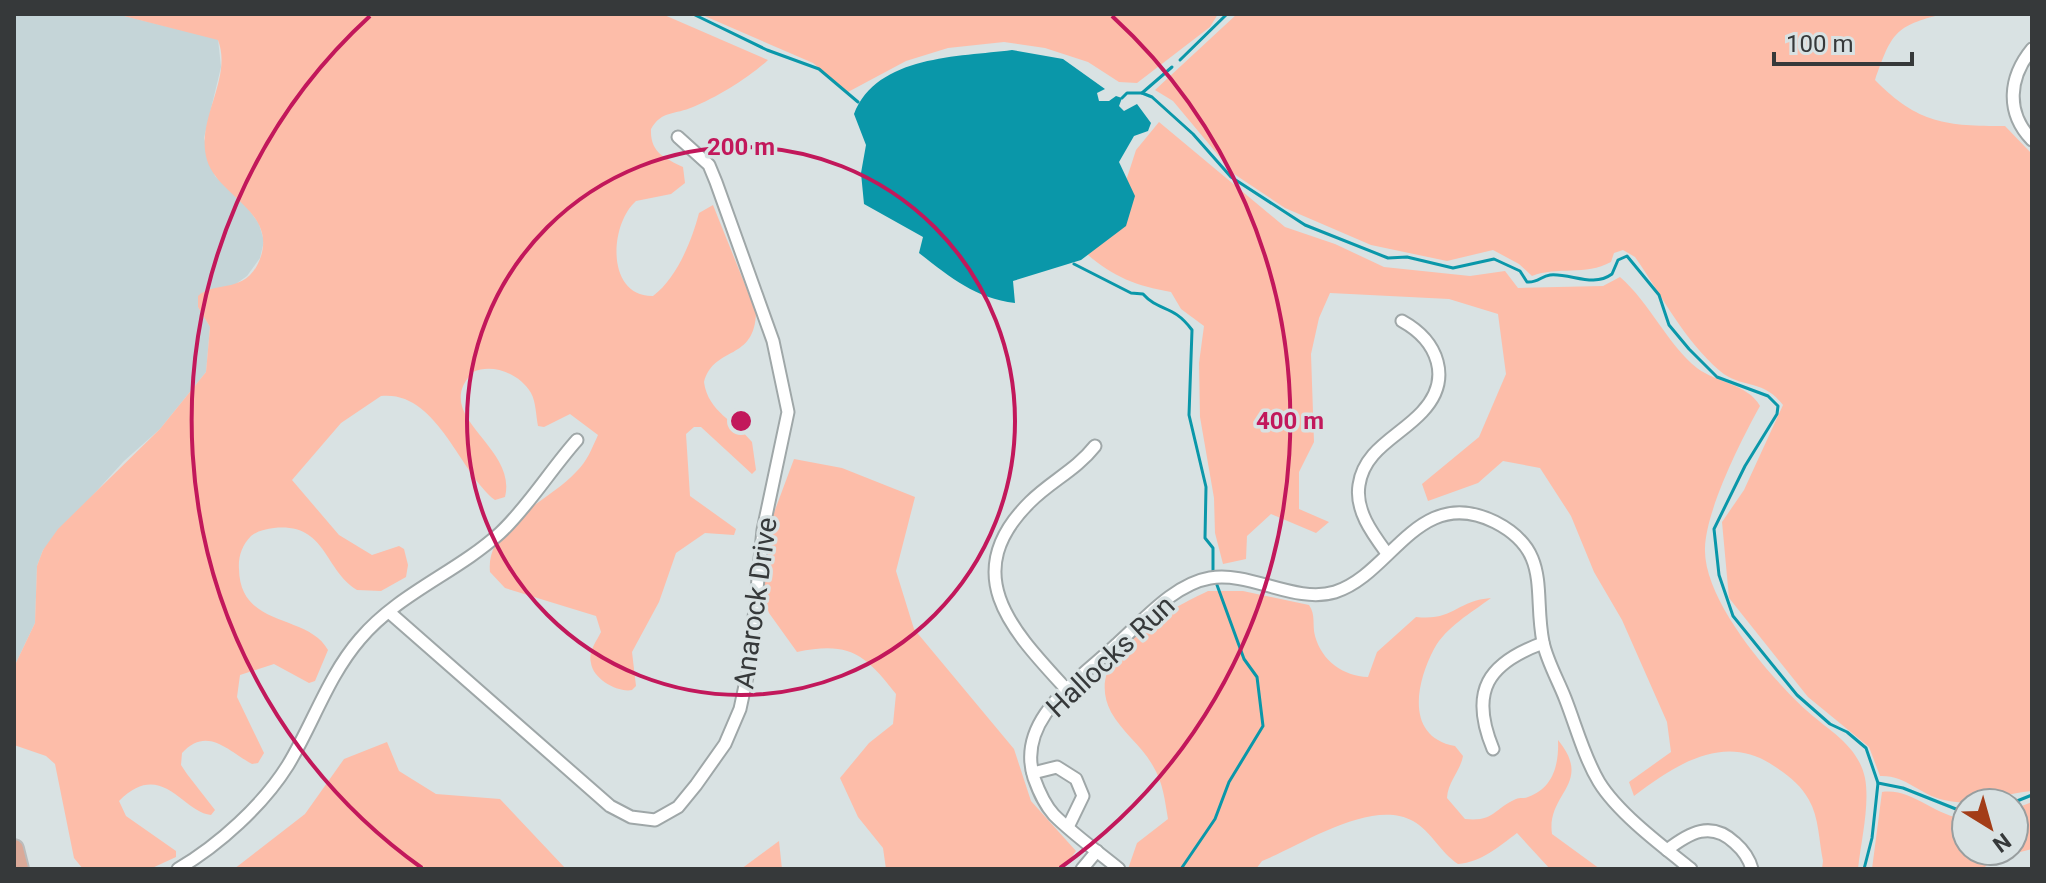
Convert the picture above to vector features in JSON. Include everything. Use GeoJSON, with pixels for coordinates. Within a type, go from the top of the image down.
{"type":"FeatureCollection","features":[{"type":"Feature","properties":{"kind":"main road"},"geometry":{"type":"LineString","coordinates":[[14,849],[19,869]]}},
{"type":"Feature","properties":{"kind":"street"},"geometry":{"type":"LineString","coordinates":[[2032,49],[2013,79],[2012,93],[2018,121],[2032,140]]}},
{"type":"Feature","properties":{"kind":"street","name":"Anarock Drive"},"geometry":{"type":"LineString","coordinates":[[389,612],[588,788],[631,817],[655,820],[678,807],[725,744],[740,709],[749,667],[763,530],[788,412],[773,341],[716,182],[709,165],[678,137]]}},
{"type":"Feature","properties":{"kind":"street"},"geometry":{"type":"LineString","coordinates":[[1386,552],[1362,510],[1360,479],[1367,461],[1421,414],[1439,380],[1438,358],[1434,348],[1420,332],[1402,321]]}},
{"type":"Feature","properties":{"kind":"street"},"geometry":{"type":"LineString","coordinates":[[178,869],[220,838],[267,794],[288,765],[360,640],[410,593],[499,533],[577,440]]}},
{"type":"Feature","properties":{"kind":"street"},"geometry":{"type":"LineString","coordinates":[[1067,690],[1011,626],[997,598],[995,568],[998,552],[1015,518],[1038,495],[1080,465],[1095,446]]}},
{"type":"Feature","properties":{"kind":"street","name":"Hallocks Run"},"geometry":{"type":"LineString","coordinates":[[1119,869],[1047,806],[1033,773],[1030,751],[1035,730],[1042,716],[1067,690],[1158,608],[1201,580],[1231,579],[1330,593],[1370,569],[1413,529],[1436,518],[1471,515],[1499,524],[1526,547],[1537,568],[1543,643],[1601,786],[1691,869]]}},
{"type":"Feature","properties":{"kind":"street"},"geometry":{"type":"LineString","coordinates":[[1493,749],[1484,726],[1485,695],[1492,672],[1509,656],[1543,643]]}},
{"type":"Feature","properties":{"kind":"street"},"geometry":{"type":"LineString","coordinates":[[1033,773],[1057,767],[1076,779],[1083,796],[1068,827]]}},
{"type":"Feature","properties":{"kind":"street"},"geometry":{"type":"LineString","coordinates":[[1667,850],[1692,833],[1716,831],[1741,848],[1752,869]]}},
{"type":"Feature","properties":{"kind":"street"},"geometry":{"type":"LineString","coordinates":[[1082,869],[1097,851]]}},
{"type":"Feature","properties":{"kind":"shaded area"},"geometry":{"type":"Polygon","coordinates":[[[14,14],[116,14],[218,39],[221,67],[204,138],[215,176],[245,204],[259,224],[264,241],[260,258],[247,276],[233,286],[206,290],[198,307],[210,327],[206,372],[160,429],[124,461],[43,550],[37,566],[35,623],[14,667],[14,14]]]}},
{"type":"Feature","properties":{"kind":"shaded area"},"geometry":{"type":"Polygon","coordinates":[[[116,14],[662,14],[768,60],[722,93],[664,116],[655,123],[651,129],[653,144],[660,154],[683,167],[685,183],[671,194],[636,201],[627,212],[617,242],[620,273],[627,285],[638,293],[653,296],[676,269],[699,213],[713,205],[756,312],[749,339],[716,362],[704,382],[716,409],[752,442],[756,470],[752,474],[701,427],[694,427],[686,434],[690,496],[736,529],[734,535],[705,533],[676,553],[659,602],[632,652],[636,686],[632,690],[613,687],[593,669],[590,659],[601,632],[596,616],[505,588],[490,572],[491,555],[508,527],[580,468],[598,435],[570,414],[544,427],[538,426],[533,397],[520,380],[497,370],[473,372],[462,388],[461,403],[467,418],[499,462],[506,479],[505,497],[495,500],[432,419],[417,406],[400,398],[381,396],[341,423],[292,480],[339,535],[372,555],[399,546],[404,549],[408,565],[406,577],[381,591],[357,590],[337,571],[315,540],[305,533],[291,528],[274,528],[253,534],[241,551],[239,560],[242,588],[251,602],[262,611],[306,630],[328,650],[315,681],[309,683],[274,664],[240,675],[237,697],[264,753],[258,763],[252,764],[209,741],[191,745],[182,753],[181,765],[215,810],[211,815],[160,786],[134,789],[119,801],[126,816],[176,851],[176,857],[150,869],[83,869],[74,858],[55,764],[46,756],[14,745],[14,667],[35,623],[37,566],[43,550],[58,529],[160,429],[206,372],[210,327],[198,307],[198,296],[248,277],[261,256],[263,240],[253,215],[222,184],[207,160],[206,130],[221,70],[218,40],[116,14]]]}},
{"type":"Feature","properties":{"kind":"shaded area"},"geometry":{"type":"Polygon","coordinates":[[[700,14],[1218,14],[1210,27],[1137,83],[1119,82],[1088,62],[1045,48],[1004,42],[948,48],[906,61],[848,92],[813,63],[700,14]]]}},
{"type":"Feature","properties":{"kind":"shaded area"},"geometry":{"type":"Polygon","coordinates":[[[1237,14],[1943,14],[1914,23],[1897,34],[1875,80],[1905,106],[1934,120],[2005,126],[2032,154],[2032,791],[2030,787],[1950,787],[1950,801],[1935,797],[1898,779],[1880,776],[1869,747],[1808,697],[1729,598],[1722,522],[1744,490],[1783,405],[1767,391],[1728,377],[1707,359],[1684,331],[1635,257],[1623,250],[1614,253],[1611,262],[1591,269],[1532,276],[1519,264],[1493,250],[1447,261],[1371,245],[1285,208],[1234,174],[1173,101],[1155,90],[1237,14]]]}},
{"type":"Feature","properties":{"kind":"shaded area"},"geometry":{"type":"Polygon","coordinates":[[[1159,122],[1285,227],[1335,244],[1384,267],[1470,276],[1505,271],[1518,288],[1603,286],[1620,277],[1687,359],[1697,368],[1740,388],[1755,399],[1760,406],[1711,515],[1705,548],[1707,569],[1727,613],[1758,658],[1791,696],[1856,756],[1865,778],[1866,800],[1858,869],[1822,869],[1817,822],[1809,800],[1790,777],[1756,756],[1719,752],[1701,756],[1667,773],[1634,796],[1629,782],[1671,752],[1667,722],[1622,620],[1594,572],[1571,516],[1540,468],[1503,461],[1478,483],[1428,501],[1422,484],[1479,437],[1506,374],[1498,314],[1449,299],[1330,293],[1319,318],[1311,354],[1314,442],[1299,472],[1299,509],[1329,522],[1316,533],[1271,514],[1247,536],[1246,559],[1223,564],[1215,533],[1214,498],[1200,417],[1199,363],[1204,326],[1181,309],[1171,292],[1126,279],[1087,254],[1124,187],[1136,150],[1159,122]]]}},
{"type":"Feature","properties":{"kind":"shaded area"},"geometry":{"type":"Polygon","coordinates":[[[794,459],[842,468],[915,497],[896,571],[914,629],[1014,749],[1031,801],[1076,851],[1063,869],[886,869],[883,848],[858,817],[840,778],[869,743],[893,724],[896,694],[875,669],[854,654],[830,648],[797,652],[769,613],[761,591],[769,526],[794,459]]]}},
{"type":"Feature","properties":{"kind":"shaded area"},"geometry":{"type":"Polygon","coordinates":[[[1208,591],[1243,591],[1309,605],[1318,645],[1328,660],[1350,674],[1368,677],[1377,652],[1416,617],[1447,614],[1470,603],[1491,598],[1445,634],[1434,649],[1422,678],[1419,708],[1422,721],[1428,732],[1439,741],[1455,746],[1463,756],[1447,798],[1465,819],[1482,819],[1516,799],[1537,793],[1553,774],[1558,740],[1568,755],[1571,767],[1570,778],[1555,808],[1552,834],[1600,869],[1550,869],[1517,833],[1482,857],[1458,864],[1413,821],[1396,815],[1377,815],[1357,819],[1316,835],[1262,861],[1256,869],[1128,869],[1137,843],[1168,819],[1156,772],[1111,712],[1105,691],[1108,672],[1117,654],[1132,638],[1171,610],[1208,591]]]}},
{"type":"Feature","properties":{"kind":"shaded area"},"geometry":{"type":"Polygon","coordinates":[[[387,742],[399,771],[436,794],[500,799],[566,869],[234,869],[305,814],[344,759],[387,742]]]}},
{"type":"Feature","properties":{"kind":"shaded area"},"geometry":{"type":"Polygon","coordinates":[[[1882,792],[1904,794],[1950,815],[1950,867],[1985,867],[1982,869],[1872,869],[1882,792]]]}},
{"type":"Feature","properties":{"kind":"shaded area"},"geometry":{"type":"Polygon","coordinates":[[[2032,802],[2032,849],[2030,850],[2032,802]]]}},
{"type":"Feature","properties":{"kind":"shaded area"},"geometry":{"type":"Polygon","coordinates":[[[779,841],[782,869],[741,869],[779,841]]]}},
{"type":"Feature","properties":{"kind":"water"},"geometry":{"type":"Polygon","coordinates":[[[1012,50],[1063,59],[1105,89],[1097,93],[1099,101],[1109,101],[1116,96],[1122,98],[1119,106],[1124,111],[1137,104],[1151,123],[1148,131],[1134,136],[1119,162],[1135,196],[1126,226],[1081,260],[1013,281],[1015,303],[975,292],[953,278],[919,253],[923,237],[864,204],[861,173],[866,145],[854,114],[865,95],[881,80],[900,70],[922,62],[1012,50]]]}},
{"type":"Feature","properties":{"kind":"waterway"},"geometry":{"type":"LineString","coordinates":[[693,14],[767,50],[819,69],[858,102]]}},
{"type":"Feature","properties":{"kind":"waterway"},"geometry":{"type":"LineString","coordinates":[[1180,60],[1227,14]]}},
{"type":"Feature","properties":{"kind":"waterway"},"geometry":{"type":"LineString","coordinates":[[1142,93],[1172,67]]}},
{"type":"Feature","properties":{"kind":"waterway"},"geometry":{"type":"LineString","coordinates":[[1122,98],[1127,93],[1152,97],[1193,134],[1231,177],[1305,225],[1388,258],[1407,257],[1453,268],[1494,259],[1520,271],[1527,282],[1531,282],[1550,275],[1590,280],[1605,278],[1612,274],[1618,260],[1627,256],[1659,295],[1669,325],[1717,377],[1768,396],[1778,406],[1777,414],[1745,466],[1714,529],[1719,575],[1733,616],[1797,695],[1830,724],[1847,732],[1866,748],[1878,783],[1903,788],[1950,807]]}},
{"type":"Feature","properties":{"kind":"waterway"},"geometry":{"type":"LineString","coordinates":[[1074,264],[1131,293],[1143,294],[1179,316],[1192,330],[1189,415],[1206,487],[1205,538],[1213,548],[1213,570]]}},
{"type":"Feature","properties":{"kind":"waterway"},"geometry":{"type":"LineString","coordinates":[[1181,869],[1215,819],[1229,782],[1263,726],[1257,677],[1244,659],[1217,585]]}},
{"type":"Feature","properties":{"kind":"waterway"},"geometry":{"type":"LineString","coordinates":[[1864,869],[1872,838],[1878,783]]}}]}
